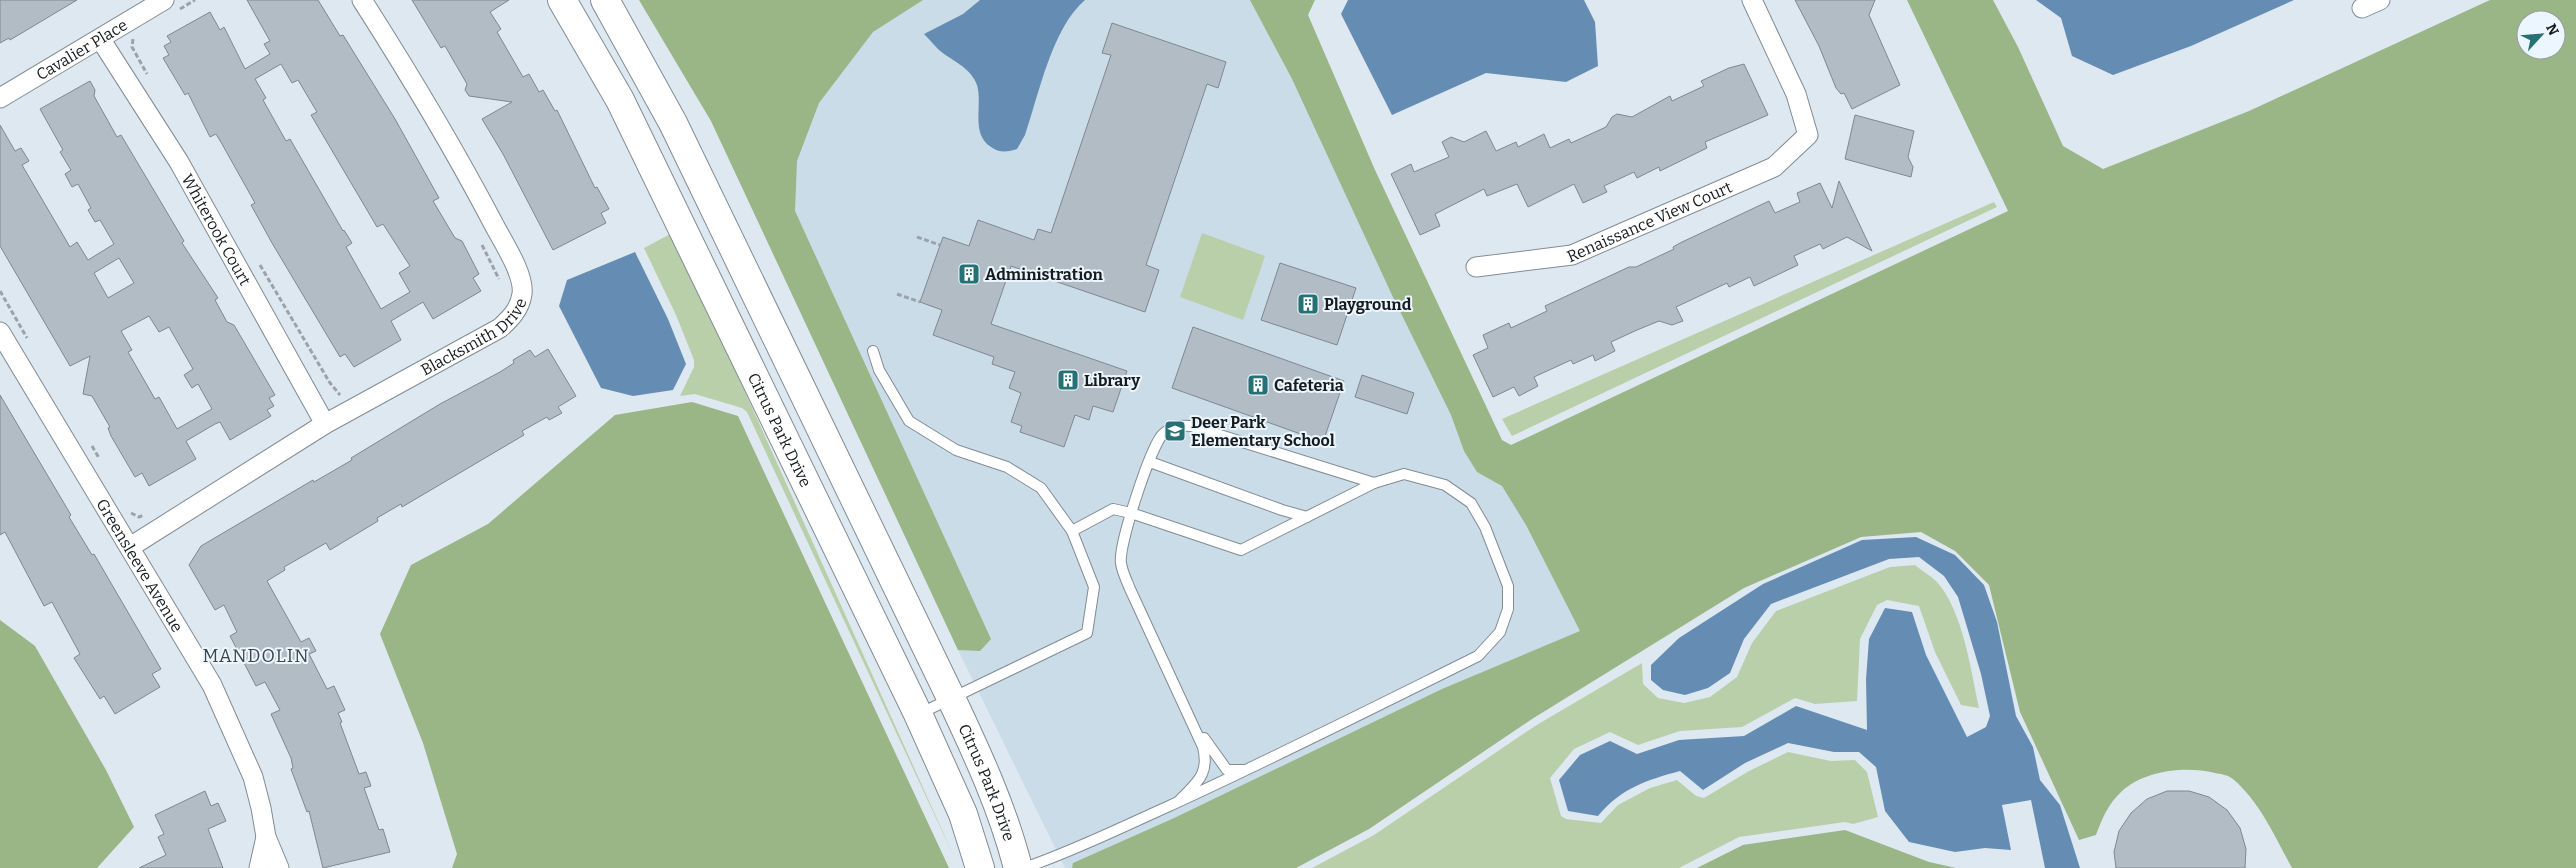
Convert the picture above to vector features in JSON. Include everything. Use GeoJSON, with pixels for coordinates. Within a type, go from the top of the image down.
{"type":"FeatureCollection","features":[{"type":"Feature","properties":{"kind":"street","name":"Blacksmith Drive"},"geometry":{"type":"LineString","coordinates":[[130,547],[325,424],[500,328],[514,314],[522,294],[518,273],[512,260],[457,155],[362,0]]}},
{"type":"Feature","properties":{"kind":"street","name":"Citrus Park Drive"},"geometry":{"type":"LineString","coordinates":[[562,0],[620,100],[918,714],[963,814],[980,868]]}},
{"type":"Feature","properties":{"kind":"street","name":"Citrus Park Drive"},"geometry":{"type":"LineString","coordinates":[[605,0],[651,82],[714,206],[951,698],[984,768],[1010,836],[1018,868]]}},
{"type":"Feature","properties":{"kind":"street","name":"Renaissance View Court"},"geometry":{"type":"LineString","coordinates":[[1476,267],[1572,254],[1774,167],[1808,135],[1796,94],[1752,0]]}},
{"type":"Feature","properties":{"kind":"street"},"geometry":{"type":"LineString","coordinates":[[2362,8],[2380,0]]}},
{"type":"Feature","properties":{"kind":"street","name":"Cavalier Place"},"geometry":{"type":"LineString","coordinates":[[0,98],[101,40],[170,6]]}},
{"type":"Feature","properties":{"kind":"street","name":"Whiterook Court"},"geometry":{"type":"LineString","coordinates":[[101,40],[179,162],[325,424]]}},
{"type":"Feature","properties":{"kind":"street","name":"Greensleeve Avenue"},"geometry":{"type":"LineString","coordinates":[[0,332],[212,685],[238,738],[253,777],[262,808],[266,836],[279,868]]}},
{"type":"Feature","properties":{"kind":"street","name":"Greensleeve Avenue"},"geometry":{"type":"LineString","coordinates":[[259,868],[266,836]]}},
{"type":"Feature","properties":{"kind":"lane"},"geometry":{"type":"LineString","coordinates":[[874,351],[879,370],[909,421],[956,450],[1007,467],[1042,488],[1072,531],[1094,587],[1087,633],[918,714]]}},
{"type":"Feature","properties":{"kind":"lane"},"geometry":{"type":"LineString","coordinates":[[1178,802],[1202,778],[1206,761],[1203,747],[1130,589],[1121,563],[1123,540],[1131,513],[1162,435],[1177,425],[1191,426],[1374,483]]}},
{"type":"Feature","properties":{"kind":"lane"},"geometry":{"type":"LineString","coordinates":[[1150,462],[1282,510],[1307,517]]}},
{"type":"Feature","properties":{"kind":"lane"},"geometry":{"type":"LineString","coordinates":[[1024,868],[1053,858],[1178,802],[1478,656],[1500,632],[1508,608],[1508,586],[1485,527],[1471,503],[1445,485],[1404,474],[1374,483],[1241,550],[1131,513],[1113,509],[1072,531]]}},
{"type":"Feature","properties":{"kind":"lane"},"geometry":{"type":"LineString","coordinates":[[1189,717],[1227,770],[1246,770]]}},
{"type":"Feature","properties":{"kind":"path"},"geometry":{"type":"LineString","coordinates":[[170,6],[195,0]]}},
{"type":"Feature","properties":{"kind":"path"},"geometry":{"type":"LineString","coordinates":[[136,34],[132,47],[150,80]]}},
{"type":"Feature","properties":{"kind":"path"},"geometry":{"type":"LineString","coordinates":[[917,237],[940,245]]}},
{"type":"Feature","properties":{"kind":"path"},"geometry":{"type":"LineString","coordinates":[[481,243],[502,287]]}},
{"type":"Feature","properties":{"kind":"path"},"geometry":{"type":"LineString","coordinates":[[255,257],[330,383],[343,396]]}},
{"type":"Feature","properties":{"kind":"path"},"geometry":{"type":"LineString","coordinates":[[0,291],[32,345]]}},
{"type":"Feature","properties":{"kind":"path"},"geometry":{"type":"LineString","coordinates":[[897,294],[920,302]]}},
{"type":"Feature","properties":{"kind":"path"},"geometry":{"type":"LineString","coordinates":[[91,444],[101,461]]}},
{"type":"Feature","properties":{"kind":"path"},"geometry":{"type":"LineString","coordinates":[[127,506],[135,515],[147,514]]}},
{"type":"Feature","properties":{"kind":"shaded area","name":"Deer Park Elementary School"},"geometry":{"type":"Polygon","coordinates":[[[767,0],[1286,0],[1590,630],[1088,868],[1065,868],[958,650],[711,121],[670,52],[767,0]]]}},
{"type":"Feature","properties":{"kind":"green space"},"geometry":{"type":"Polygon","coordinates":[[[639,0],[923,0],[873,32],[819,103],[797,161],[795,211],[991,639],[980,651],[958,650],[711,121],[639,0]]]}},
{"type":"Feature","properties":{"kind":"green space"},"geometry":{"type":"Polygon","coordinates":[[[1250,0],[1315,0],[1308,15],[1375,170],[1502,440],[1511,445],[2008,211],[1907,0],[1993,0],[2018,47],[2063,146],[2103,169],[2249,111],[2490,0],[2576,0],[2576,868],[2292,868],[2266,820],[2243,788],[2227,776],[2191,770],[2153,774],[2131,785],[2112,802],[2096,835],[2079,840],[2020,712],[1989,585],[1955,551],[1921,532],[1861,537],[1744,588],[1532,719],[1369,829],[1296,868],[1072,868],[1073,863],[1172,819],[1442,689],[1580,631],[1526,525],[1502,486],[1477,472],[1464,451],[1451,415],[1392,295],[1292,79],[1250,0]]]}},
{"type":"Feature","properties":{"kind":"green space"},"geometry":{"type":"Polygon","coordinates":[[[1994,202],[1997,207],[1512,436],[1502,419],[1994,202]]]}},
{"type":"Feature","properties":{"kind":"green space"},"geometry":{"type":"Polygon","coordinates":[[[672,233],[956,861],[747,412],[742,408],[695,394],[680,396],[694,367],[694,360],[676,315],[644,248],[672,233]]]}},
{"type":"Feature","properties":{"kind":"green space"},"geometry":{"type":"Polygon","coordinates":[[[1202,233],[1265,256],[1243,320],[1180,297],[1202,233]]]}},
{"type":"Feature","properties":{"kind":"green space"},"geometry":{"type":"Polygon","coordinates":[[[692,402],[738,416],[949,868],[452,868],[457,854],[423,743],[380,634],[411,565],[488,524],[615,415],[692,402]]]}},
{"type":"Feature","properties":{"kind":"green space"},"geometry":{"type":"Polygon","coordinates":[[[1915,565],[1937,582],[1946,594],[1953,609],[1965,642],[1979,708],[1961,705],[1935,652],[1919,606],[1887,600],[1877,605],[1860,639],[1857,701],[1815,704],[1795,698],[1742,727],[1680,731],[1638,745],[1610,732],[1574,749],[1550,778],[1561,816],[1566,819],[1601,823],[1618,805],[1650,788],[1677,780],[1696,796],[1704,798],[1749,771],[1788,752],[1831,761],[1855,760],[1867,772],[1878,817],[1853,824],[1845,822],[1739,837],[1679,868],[1312,868],[1374,835],[1535,726],[1642,663],[1643,684],[1658,698],[1684,703],[1710,697],[1737,677],[1752,643],[1776,611],[1890,567],[1915,565]]]}},
{"type":"Feature","properties":{"kind":"green space"},"geometry":{"type":"Polygon","coordinates":[[[0,620],[35,646],[106,770],[134,827],[97,868],[0,868],[0,620]]]}},
{"type":"Feature","properties":{"kind":"green space"},"geometry":{"type":"Polygon","coordinates":[[[1845,830],[1929,862],[1956,868],[1697,868],[1743,845],[1845,830]]]}},
{"type":"Feature","properties":{"kind":"water"},"geometry":{"type":"Polygon","coordinates":[[[980,0],[1085,0],[1074,12],[1055,44],[1025,135],[1017,149],[1010,151],[997,150],[991,147],[981,134],[978,119],[977,85],[974,78],[965,68],[938,49],[924,34],[963,14],[980,0]]]}},
{"type":"Feature","properties":{"kind":"water"},"geometry":{"type":"Polygon","coordinates":[[[1348,0],[1584,0],[1595,22],[1598,66],[1566,82],[1486,73],[1392,115],[1341,14],[1348,0]]]}},
{"type":"Feature","properties":{"kind":"water"},"geometry":{"type":"Polygon","coordinates":[[[2036,0],[2294,0],[2191,46],[2113,75],[2072,56],[2061,18],[2036,0]]]}},
{"type":"Feature","properties":{"kind":"water"},"geometry":{"type":"Polygon","coordinates":[[[635,252],[668,319],[686,364],[673,390],[633,396],[601,388],[559,306],[567,280],[635,252]]]}},
{"type":"Feature","properties":{"kind":"water"},"geometry":{"type":"Polygon","coordinates":[[[1916,537],[1955,555],[1984,585],[1997,622],[2016,716],[2033,747],[2040,780],[2060,805],[2080,868],[2045,868],[2031,800],[2002,805],[2011,850],[1985,848],[1955,852],[1909,842],[1885,811],[1876,767],[1859,752],[1834,752],[1788,743],[1745,763],[1703,790],[1680,771],[1635,786],[1616,798],[1598,816],[1568,811],[1559,780],[1580,755],[1610,741],[1637,754],[1679,740],[1744,736],[1796,706],[1867,730],[1866,679],[1869,639],[1885,608],[1912,612],[1926,655],[1967,737],[1986,727],[1990,716],[1981,674],[1958,597],[1944,576],[1919,557],[1889,559],[1771,604],[1744,639],[1730,673],[1708,688],[1685,695],[1663,690],[1651,680],[1651,665],[1679,638],[1763,584],[1862,540],[1916,537]]]}},
{"type":"Feature","properties":{"kind":"building"},"geometry":{"type":"Polygon","coordinates":[[[0,0],[77,0],[10,40],[9,38],[0,43],[0,0]]]}},
{"type":"Feature","properties":{"kind":"building"},"geometry":{"type":"Polygon","coordinates":[[[247,0],[318,0],[340,36],[343,35],[395,119],[439,198],[433,201],[455,238],[462,241],[479,274],[473,278],[481,291],[433,319],[423,302],[396,318],[391,321],[401,340],[354,367],[345,354],[340,357],[272,243],[251,205],[255,203],[222,144],[216,134],[210,137],[188,93],[185,95],[163,58],[169,55],[164,46],[171,42],[167,36],[210,12],[220,30],[224,27],[245,69],[270,54],[264,44],[270,41],[247,0]],[[281,64],[255,79],[266,98],[263,100],[286,141],[290,139],[343,231],[352,243],[346,247],[381,309],[410,292],[399,273],[410,266],[383,224],[377,227],[311,115],[317,112],[298,80],[292,83],[281,64]]]}},
{"type":"Feature","properties":{"kind":"building"},"geometry":{"type":"Polygon","coordinates":[[[412,0],[509,0],[490,12],[501,29],[497,32],[523,77],[529,74],[539,92],[543,90],[555,111],[557,110],[595,188],[597,187],[609,209],[601,213],[606,223],[553,250],[503,154],[482,119],[512,102],[469,96],[465,90],[467,84],[445,46],[441,48],[412,0]]]}},
{"type":"Feature","properties":{"kind":"building"},"geometry":{"type":"Polygon","coordinates":[[[1795,0],[1875,0],[1869,15],[1900,85],[1852,109],[1844,93],[1841,94],[1836,88],[1819,46],[1795,0]]]}},
{"type":"Feature","properties":{"kind":"building"},"geometry":{"type":"Polygon","coordinates":[[[1112,23],[1226,62],[1218,88],[1207,84],[1146,265],[1159,270],[1145,312],[1011,266],[991,324],[1127,371],[1113,412],[1093,406],[1089,420],[1075,415],[1064,447],[1020,432],[1022,426],[1011,422],[1021,393],[1009,388],[1015,372],[992,364],[994,357],[933,335],[942,310],[920,302],[943,237],[969,246],[978,220],[1034,240],[1038,229],[1051,233],[1111,55],[1102,53],[1112,23]]]}},
{"type":"Feature","properties":{"kind":"building"},"geometry":{"type":"Polygon","coordinates":[[[1744,64],[1768,115],[1705,142],[1707,148],[1660,171],[1659,167],[1637,178],[1634,172],[1604,186],[1607,192],[1583,203],[1574,184],[1528,207],[1517,184],[1487,196],[1484,189],[1435,214],[1440,226],[1420,235],[1391,174],[1411,164],[1414,172],[1449,157],[1442,142],[1451,137],[1464,142],[1486,131],[1496,151],[1516,142],[1518,147],[1544,134],[1550,148],[1569,139],[1571,143],[1606,127],[1612,117],[1617,114],[1632,117],[1670,96],[1672,101],[1704,86],[1701,81],[1729,68],[1744,64]]]}},
{"type":"Feature","properties":{"kind":"building"},"geometry":{"type":"Polygon","coordinates":[[[90,81],[95,90],[94,96],[117,137],[121,135],[184,241],[182,243],[218,298],[215,300],[227,322],[234,325],[275,395],[269,398],[274,406],[267,410],[271,416],[230,440],[220,422],[186,441],[196,459],[149,486],[142,473],[135,477],[111,436],[108,428],[110,427],[92,396],[83,394],[90,356],[70,366],[0,246],[0,125],[15,151],[21,148],[29,161],[22,165],[70,247],[77,242],[88,260],[114,244],[100,220],[95,222],[88,210],[91,208],[78,184],[72,187],[65,174],[71,170],[60,152],[63,150],[40,109],[90,81]],[[119,258],[94,273],[108,298],[134,283],[119,258]],[[149,316],[121,331],[132,350],[128,352],[155,399],[159,397],[177,429],[212,409],[198,384],[192,388],[184,375],[193,369],[169,327],[159,332],[149,316]]]}},
{"type":"Feature","properties":{"kind":"building"},"geometry":{"type":"Polygon","coordinates":[[[1855,115],[1914,131],[1908,157],[1913,167],[1911,177],[1845,159],[1855,115]]]}},
{"type":"Feature","properties":{"kind":"building"},"geometry":{"type":"Polygon","coordinates":[[[1839,181],[1872,251],[1847,237],[1823,249],[1820,244],[1794,256],[1798,265],[1754,286],[1750,277],[1729,287],[1727,283],[1676,307],[1683,321],[1672,325],[1659,321],[1611,342],[1615,351],[1595,361],[1593,355],[1573,364],[1571,360],[1534,377],[1538,386],[1519,396],[1514,387],[1493,397],[1473,355],[1488,348],[1483,335],[1509,323],[1511,328],[1547,311],[1545,306],[1629,267],[1636,267],[1674,249],[1673,247],[1680,243],[1769,201],[1775,213],[1800,202],[1797,193],[1820,183],[1832,208],[1839,181]]]}},
{"type":"Feature","properties":{"kind":"building","name":"Playground"},"geometry":{"type":"Polygon","coordinates":[[[1280,263],[1356,288],[1337,345],[1261,320],[1280,263]]]}},
{"type":"Feature","properties":{"kind":"building","name":"Cafeteria"},"geometry":{"type":"Polygon","coordinates":[[[1193,327],[1344,381],[1323,442],[1172,388],[1193,327]]]}},
{"type":"Feature","properties":{"kind":"building"},"geometry":{"type":"Polygon","coordinates":[[[548,349],[576,396],[558,407],[562,413],[549,420],[547,417],[522,431],[524,435],[402,507],[401,504],[377,518],[378,521],[330,550],[326,543],[284,567],[285,570],[267,581],[301,642],[309,638],[316,651],[309,654],[327,689],[334,686],[345,710],[338,713],[342,722],[340,723],[359,774],[366,772],[371,786],[364,788],[379,830],[383,829],[390,852],[323,868],[309,811],[307,812],[291,769],[293,768],[291,758],[271,714],[280,710],[265,682],[256,686],[230,636],[237,632],[224,605],[215,610],[189,565],[201,546],[313,480],[314,482],[352,460],[351,458],[440,404],[500,372],[514,363],[513,360],[530,350],[535,357],[548,349]]]}},
{"type":"Feature","properties":{"kind":"building"},"geometry":{"type":"Polygon","coordinates":[[[1362,375],[1414,393],[1407,414],[1355,397],[1362,375]]]}},
{"type":"Feature","properties":{"kind":"building"},"geometry":{"type":"Polygon","coordinates":[[[0,395],[71,515],[69,517],[92,555],[94,554],[161,669],[152,674],[160,687],[115,714],[104,696],[100,699],[74,658],[80,654],[52,602],[44,606],[5,532],[0,535],[0,395]]]}},
{"type":"Feature","properties":{"kind":"building"},"geometry":{"type":"Polygon","coordinates":[[[205,791],[211,806],[218,803],[226,821],[208,829],[223,868],[139,868],[166,855],[158,837],[164,834],[155,815],[205,791]]]}},
{"type":"Feature","properties":{"kind":"building"},"geometry":{"type":"Polygon","coordinates":[[[2167,791],[2189,791],[2209,797],[2227,810],[2240,828],[2246,849],[2245,868],[2116,868],[2114,852],[2119,831],[2131,813],[2147,799],[2167,791]]]}},
{"type":"Feature","properties":{"kind":"place","name":"Administration"},"geometry":{"type":"Point","coordinates":[969,274]}},
{"type":"Feature","properties":{"kind":"place","name":"Playground"},"geometry":{"type":"Point","coordinates":[1308,304]}},
{"type":"Feature","properties":{"kind":"place","name":"Library"},"geometry":{"type":"Point","coordinates":[1068,380]}},
{"type":"Feature","properties":{"kind":"place","name":"Cafeteria"},"geometry":{"type":"Point","coordinates":[1258,385]}},
{"type":"Feature","properties":{"kind":"place","name":"Deer Park Elementary School"},"geometry":{"type":"Point","coordinates":[1175,431]}},
{"type":"Feature","properties":{"kind":"district","name":"MANDOLIN"},"geometry":{"type":"Point","coordinates":[256,656]}}]}
